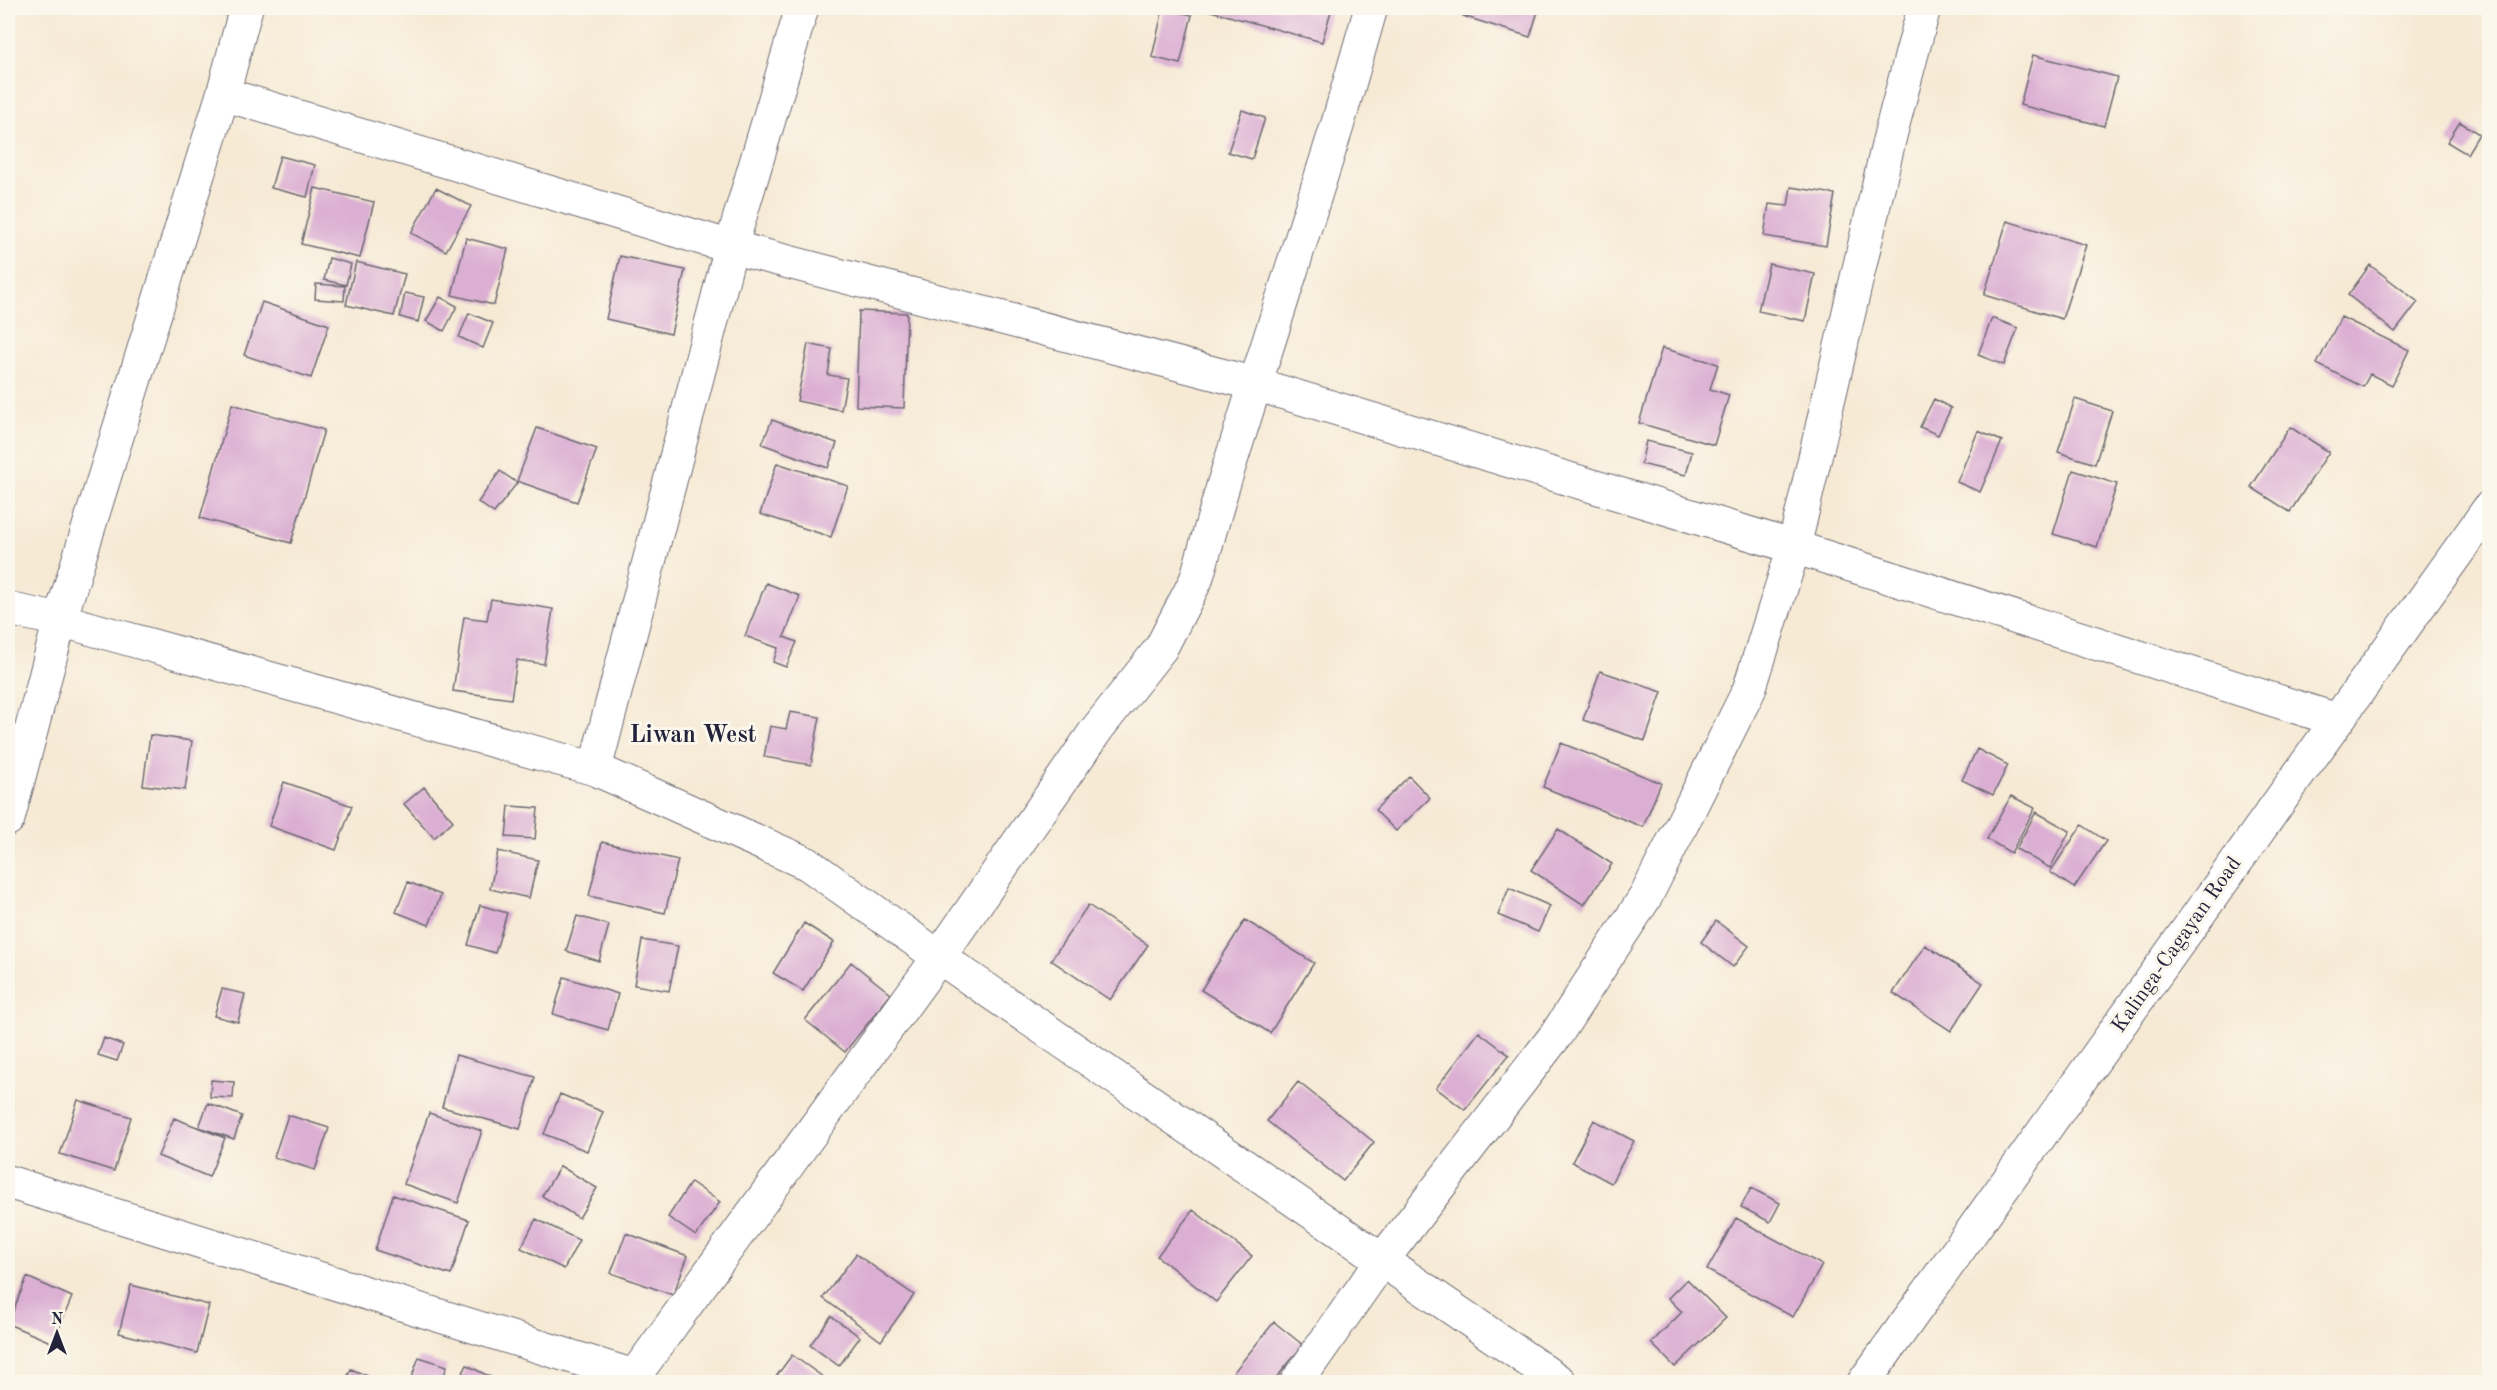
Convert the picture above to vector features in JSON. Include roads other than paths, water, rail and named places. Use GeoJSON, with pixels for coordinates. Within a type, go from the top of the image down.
{"type":"FeatureCollection","features":[{"type":"Feature","properties":{"kind":"main road"},"geometry":{"type":"LineString","coordinates":[[8,819],[60,620],[223,94],[246,8]]}},
{"type":"Feature","properties":{"kind":"main road"},"geometry":{"type":"LineString","coordinates":[[595,770],[731,248],[802,8]]}},
{"type":"Feature","properties":{"kind":"main road"},"geometry":{"type":"LineString","coordinates":[[8,1182],[632,1379],[939,957],[1097,729],[1161,648],[1196,580],[1255,384],[1338,123],[1371,8]]}},
{"type":"Feature","properties":{"kind":"main road"},"geometry":{"type":"LineString","coordinates":[[1297,1383],[1383,1259],[1556,1035],[1646,896],[1749,690],[1794,547],[1891,132],[1924,8]]}},
{"type":"Feature","properties":{"kind":"main road"},"geometry":{"type":"LineString","coordinates":[[223,94],[731,248],[1255,384],[1794,547],[2337,720]]}},
{"type":"Feature","properties":{"kind":"main road","name":"Kalinga-Cagayan Road"},"geometry":{"type":"LineString","coordinates":[[1864,1383],[2490,507]]}},
{"type":"Feature","properties":{"kind":"main road"},"geometry":{"type":"LineString","coordinates":[[8,609],[60,620],[595,770],[808,864],[939,957],[1383,1259],[1560,1383]]}},
{"type":"Feature","properties":{"kind":"district","name":"Liwan West"},"geometry":{"type":"Point","coordinates":[693,736]}}]}
